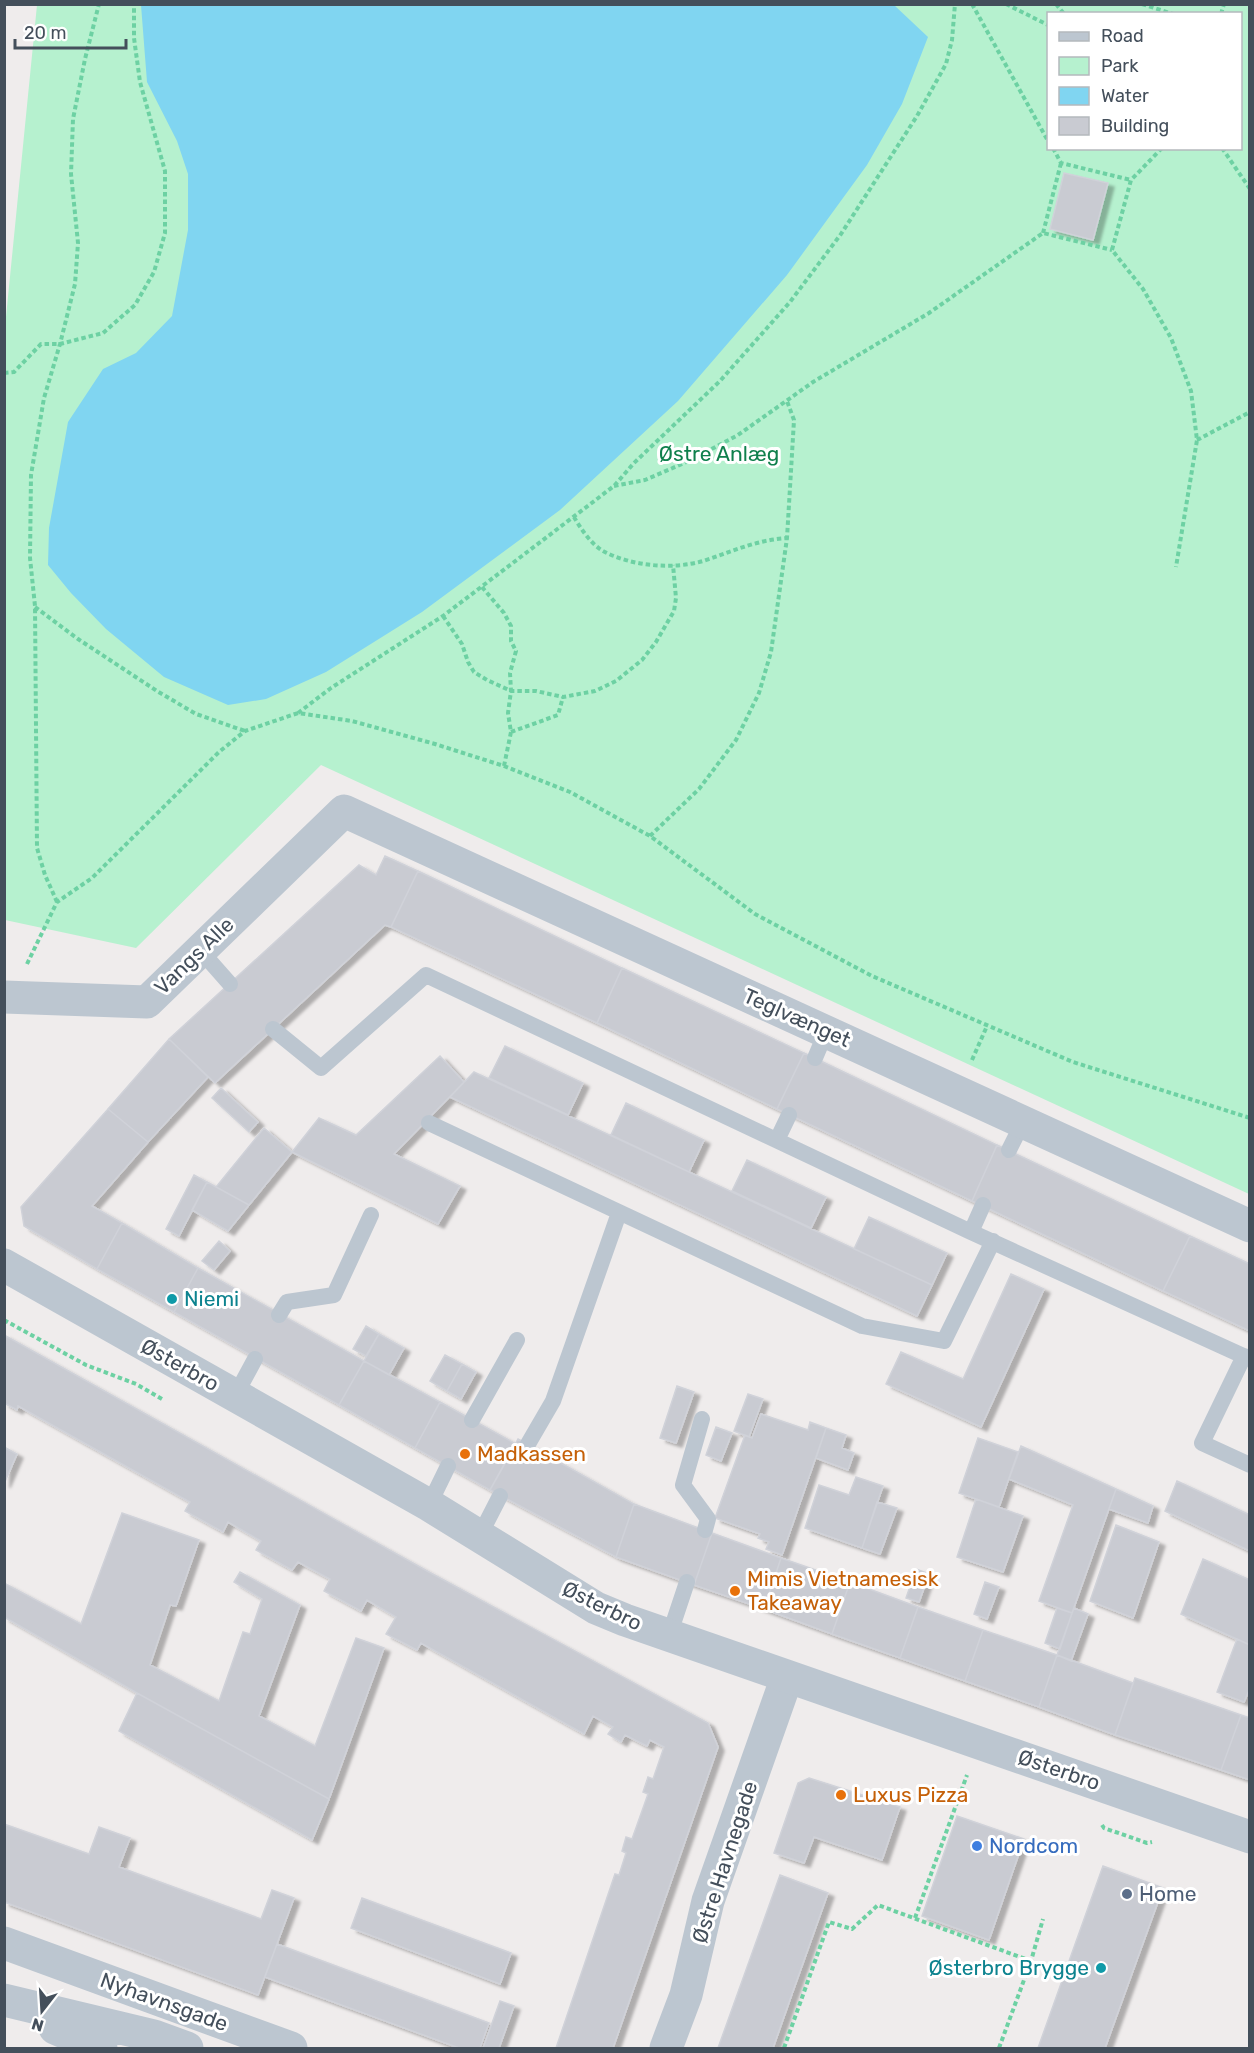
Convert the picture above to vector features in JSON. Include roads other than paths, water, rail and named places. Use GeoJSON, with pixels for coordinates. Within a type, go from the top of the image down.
{"type":"FeatureCollection","features":[{"type":"Feature","properties":{"kind":"street","name":"Vangs Alle"},"geometry":{"type":"LineString","coordinates":[[4,997],[147,1002],[344,811]]}},
{"type":"Feature","properties":{"kind":"street","name":"Teglvænget"},"geometry":{"type":"LineString","coordinates":[[344,811],[821,1045],[1016,1136],[1250,1226]]}},
{"type":"Feature","properties":{"kind":"street","name":"Østerbro"},"geometry":{"type":"LineString","coordinates":[[4,1265],[429,1505],[596,1608],[669,1636],[1250,1837]]}},
{"type":"Feature","properties":{"kind":"street","name":"Østre Havnegade"},"geometry":{"type":"LineString","coordinates":[[666,2049],[686,1995],[708,1901],[787,1677]]}},
{"type":"Feature","properties":{"kind":"street","name":"Nyhavnsgade"},"geometry":{"type":"LineString","coordinates":[[4,1942],[291,2049]]}},
{"type":"Feature","properties":{"kind":"street"},"geometry":{"type":"LineString","coordinates":[[4,2000],[154,2036],[187,2049]]}},
{"type":"Feature","properties":{"kind":"street"},"geometry":{"type":"LineString","coordinates":[[4,2005],[101,2049]]}},
{"type":"Feature","properties":{"kind":"lane"},"geometry":{"type":"LineString","coordinates":[[191,958],[230,984]]}},
{"type":"Feature","properties":{"kind":"lane"},"geometry":{"type":"LineString","coordinates":[[273,1029],[321,1068],[426,975],[971,1232],[1247,1358],[1202,1443],[1250,1465]]}},
{"type":"Feature","properties":{"kind":"lane"},"geometry":{"type":"LineString","coordinates":[[777,1140],[789,1115]]}},
{"type":"Feature","properties":{"kind":"lane"},"geometry":{"type":"LineString","coordinates":[[429,1123],[862,1326],[944,1341],[993,1241]]}},
{"type":"Feature","properties":{"kind":"lane"},"geometry":{"type":"LineString","coordinates":[[971,1232],[983,1205]]}},
{"type":"Feature","properties":{"kind":"lane"},"geometry":{"type":"LineString","coordinates":[[528,1444],[554,1401],[619,1213]]}},
{"type":"Feature","properties":{"kind":"lane"},"geometry":{"type":"LineString","coordinates":[[279,1315],[287,1302],[334,1295],[371,1215]]}},
{"type":"Feature","properties":{"kind":"lane"},"geometry":{"type":"LineString","coordinates":[[472,1420],[517,1340]]}},
{"type":"Feature","properties":{"kind":"lane"},"geometry":{"type":"LineString","coordinates":[[236,1396],[255,1359]]}},
{"type":"Feature","properties":{"kind":"lane"},"geometry":{"type":"LineString","coordinates":[[702,1419],[683,1485],[708,1519],[705,1530]]}},
{"type":"Feature","properties":{"kind":"lane"},"geometry":{"type":"LineString","coordinates":[[429,1505],[448,1466]]}},
{"type":"Feature","properties":{"kind":"lane"},"geometry":{"type":"LineString","coordinates":[[480,1535],[500,1496]]}},
{"type":"Feature","properties":{"kind":"lane"},"geometry":{"type":"LineString","coordinates":[[669,1636],[687,1582]]}},
{"type":"Feature","properties":{"kind":"water"},"geometry":{"type":"Polygon","coordinates":[[[141,5],[894,5],[928,37],[902,104],[867,165],[787,275],[678,401],[560,510],[422,612],[326,672],[266,699],[228,705],[164,677],[106,629],[48,565],[49,528],[68,422],[103,369],[136,353],[172,316],[188,230],[188,174],[177,141],[147,82],[141,5]]]}},
{"type":"Feature","properties":{"kind":"place","name":"Niemi"},"geometry":{"type":"Point","coordinates":[172,1299]}},
{"type":"Feature","properties":{"kind":"place","name":"Madkassen"},"geometry":{"type":"Point","coordinates":[465,1454]}},
{"type":"Feature","properties":{"kind":"place","name":"Mimis Vietnamesisk Takeaway"},"geometry":{"type":"Point","coordinates":[735,1591]}},
{"type":"Feature","properties":{"kind":"place","name":"Luxus Pizza"},"geometry":{"type":"Point","coordinates":[841,1795]}},
{"type":"Feature","properties":{"kind":"place","name":"Nordcom"},"geometry":{"type":"Point","coordinates":[977,1846]}},
{"type":"Feature","properties":{"kind":"place","name":"Home"},"geometry":{"type":"Point","coordinates":[1127,1894]}},
{"type":"Feature","properties":{"kind":"place","name":"Østerbro Brygge"},"geometry":{"type":"Point","coordinates":[1101,1968]}},
{"type":"Feature","properties":{"kind":"park label","name":"Østre Anlæg"},"geometry":{"type":"Point","coordinates":[719,454]}}]}
